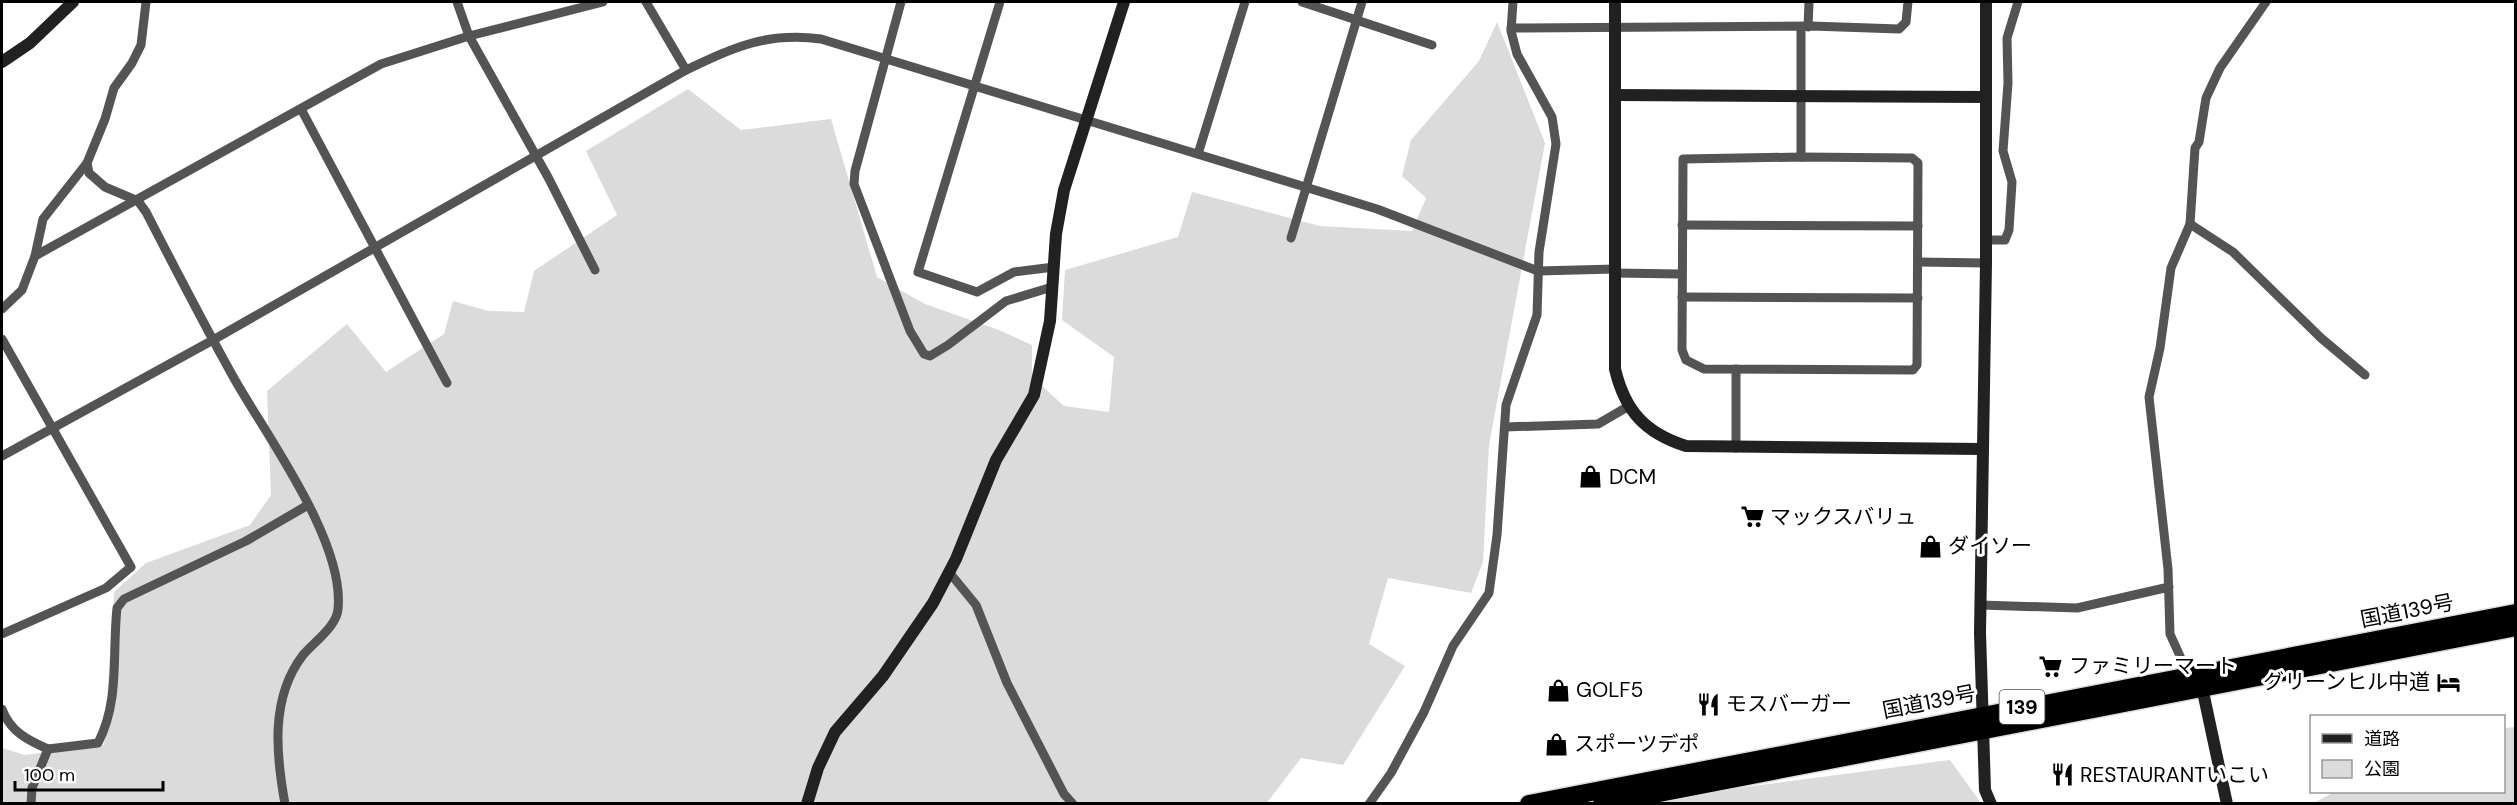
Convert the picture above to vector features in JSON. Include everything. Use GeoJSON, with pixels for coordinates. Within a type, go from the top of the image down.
{"type":"FeatureCollection","features":[{"type":"Feature","properties":{"kind":"highway","name":"国道139号"},"geometry":{"type":"LineString","coordinates":[[2195,682],[2516,613]]}},
{"type":"Feature","properties":{"kind":"highway","name":"国道139号"},"geometry":{"type":"LineString","coordinates":[[1529,804],[2195,682],[2516,627]]}},
{"type":"Feature","properties":{"kind":"highway","name":"国道139号"},"geometry":{"type":"LineString","coordinates":[[1602,804],[1983,722]]}},
{"type":"Feature","properties":{"kind":"street"},"geometry":{"type":"LineString","coordinates":[[2,62],[30,43],[73,2]]}},
{"type":"Feature","properties":{"kind":"street"},"geometry":{"type":"LineString","coordinates":[[2,309],[22,290],[35,256],[43,219],[87,163],[105,119],[114,88],[132,63],[141,45],[146,2]]}},
{"type":"Feature","properties":{"kind":"street"},"geometry":{"type":"LineString","coordinates":[[457,2],[469,36],[595,270]]}},
{"type":"Feature","properties":{"kind":"street"},"geometry":{"type":"LineString","coordinates":[[35,256],[138,201],[381,64],[469,36],[603,2]]}},
{"type":"Feature","properties":{"kind":"street"},"geometry":{"type":"LineString","coordinates":[[646,2],[686,70]]}},
{"type":"Feature","properties":{"kind":"street"},"geometry":{"type":"LineString","coordinates":[[901,2],[855,171],[854,184],[910,331],[924,354],[930,356],[1006,301],[1052,287]]}},
{"type":"Feature","properties":{"kind":"street"},"geometry":{"type":"LineString","coordinates":[[1000,2],[918,272],[978,292],[1014,272],[1054,267]]}},
{"type":"Feature","properties":{"kind":"street"},"geometry":{"type":"LineString","coordinates":[[807,804],[818,768],[835,732],[884,676],[933,603],[950,572],[996,460],[1034,395],[1047,338],[1056,234],[1064,190],[1124,2]]}},
{"type":"Feature","properties":{"kind":"street"},"geometry":{"type":"LineString","coordinates":[[1198,154],[1245,2]]}},
{"type":"Feature","properties":{"kind":"street"},"geometry":{"type":"LineString","coordinates":[[1302,2],[1358,18],[1432,45]]}},
{"type":"Feature","properties":{"kind":"street"},"geometry":{"type":"LineString","coordinates":[[1291,238],[1362,2]]}},
{"type":"Feature","properties":{"kind":"street"},"geometry":{"type":"LineString","coordinates":[[1369,804],[1391,773],[1419,723],[1453,646],[1489,593],[1497,535],[1506,405],[1537,315],[1539,271],[1556,144],[1552,117],[1517,54],[1511,28],[1513,2]]}},
{"type":"Feature","properties":{"kind":"street"},"geometry":{"type":"LineString","coordinates":[[1615,2],[1615,369],[1619,387],[1629,406],[1646,426],[1661,438],[1686,446],[1983,449]]}},
{"type":"Feature","properties":{"kind":"street"},"geometry":{"type":"LineString","coordinates":[[1801,157],[1801,96],[1809,2]]}},
{"type":"Feature","properties":{"kind":"street"},"geometry":{"type":"LineString","coordinates":[[1511,28],[1899,29],[1906,22],[1908,2]]}},
{"type":"Feature","properties":{"kind":"street"},"geometry":{"type":"LineString","coordinates":[[1986,2],[1986,262],[1980,605],[1985,790],[1991,804]]}},
{"type":"Feature","properties":{"kind":"street"},"geometry":{"type":"LineString","coordinates":[[1986,240],[2005,240],[2009,230],[2012,182],[2003,151],[2008,82],[2007,38],[2018,2]]}},
{"type":"Feature","properties":{"kind":"street"},"geometry":{"type":"LineString","coordinates":[[2227,804],[2195,682],[2170,634],[2169,587],[2149,397],[2160,348],[2171,268],[2190,224],[2195,148],[2199,142],[2206,98],[2220,68],[2266,2]]}},
{"type":"Feature","properties":{"kind":"street"},"geometry":{"type":"LineString","coordinates":[[2,456],[213,340],[686,70],[739,45],[769,38],[793,36],[821,39],[886,57],[1377,209],[1539,271],[1681,274]]}},
{"type":"Feature","properties":{"kind":"street"},"geometry":{"type":"LineString","coordinates":[[1615,95],[1986,97]]}},
{"type":"Feature","properties":{"kind":"street"},"geometry":{"type":"LineString","coordinates":[[301,109],[447,383]]}},
{"type":"Feature","properties":{"kind":"street"},"geometry":{"type":"LineString","coordinates":[[1912,158],[1918,163],[1917,364],[1913,370],[1704,369],[1686,360],[1682,350],[1682,225],[1683,159],[1912,158]]}},
{"type":"Feature","properties":{"kind":"street"},"geometry":{"type":"LineString","coordinates":[[87,163],[89,173],[105,187],[138,201],[213,340],[308,505],[327,551],[338,590],[338,612],[302,657],[287,685],[279,716],[277,749],[285,804]]}},
{"type":"Feature","properties":{"kind":"street"},"geometry":{"type":"LineString","coordinates":[[2190,224],[2233,252],[2320,339],[2365,375]]}},
{"type":"Feature","properties":{"kind":"street"},"geometry":{"type":"LineString","coordinates":[[1682,225],[1918,225]]}},
{"type":"Feature","properties":{"kind":"street"},"geometry":{"type":"LineString","coordinates":[[1918,262],[1986,262]]}},
{"type":"Feature","properties":{"kind":"street"},"geometry":{"type":"LineString","coordinates":[[1682,297],[1917,298]]}},
{"type":"Feature","properties":{"kind":"street"},"geometry":{"type":"LineString","coordinates":[[2,339],[131,567],[106,588],[2,634]]}},
{"type":"Feature","properties":{"kind":"street"},"geometry":{"type":"LineString","coordinates":[[1736,369],[1736,448]]}},
{"type":"Feature","properties":{"kind":"street"},"geometry":{"type":"LineString","coordinates":[[1505,427],[1598,424],[1629,406]]}},
{"type":"Feature","properties":{"kind":"street"},"geometry":{"type":"LineString","coordinates":[[2,709],[7,723],[26,740],[48,749],[98,743],[106,728],[114,688],[117,608],[124,598],[246,541],[308,505]]}},
{"type":"Feature","properties":{"kind":"street"},"geometry":{"type":"LineString","coordinates":[[950,572],[976,605],[1007,683],[1064,794],[1073,804]]}},
{"type":"Feature","properties":{"kind":"street"},"geometry":{"type":"LineString","coordinates":[[1980,605],[2077,608],[2169,587]]}},
{"type":"Feature","properties":{"kind":"street"},"geometry":{"type":"LineString","coordinates":[[31,804],[32,788],[48,749]]}},
{"type":"Feature","properties":{"kind":"green space"},"geometry":{"type":"Polygon","coordinates":[[[1497,22],[1545,143],[1489,445],[1483,562],[1471,593],[1388,578],[1369,644],[1405,666],[1343,765],[1301,758],[1266,804],[2,804],[2,748],[25,755],[104,745],[114,592],[146,563],[250,525],[271,495],[267,391],[347,324],[386,372],[444,334],[453,301],[489,311],[524,312],[534,271],[617,215],[586,151],[688,89],[741,130],[831,119],[877,277],[925,304],[999,330],[1032,345],[1032,377],[1064,406],[1109,412],[1114,357],[1062,320],[1065,270],[1178,237],[1192,192],[1320,226],[1412,231],[1426,198],[1402,176],[1411,140],[1479,61],[1497,22]]]}},
{"type":"Feature","properties":{"kind":"green space"},"geometry":{"type":"Polygon","coordinates":[[[2515,727],[2515,803],[2314,803],[2332,793],[2505,793],[2505,728],[2515,727]]]}},
{"type":"Feature","properties":{"kind":"green space"},"geometry":{"type":"Polygon","coordinates":[[[1950,760],[1981,803],[1661,803],[1730,789],[1950,760]]]}},
{"type":"Feature","properties":{"kind":"place","name":"DCM"},"geometry":{"type":"Point","coordinates":[1591,477]}},
{"type":"Feature","properties":{"kind":"place","name":"マックスバリュ"},"geometry":{"type":"Point","coordinates":[1752,517]}},
{"type":"Feature","properties":{"kind":"place","name":"ダイソー"},"geometry":{"type":"Point","coordinates":[1930,546]}},
{"type":"Feature","properties":{"kind":"place","name":"ファミリーマート"},"geometry":{"type":"Point","coordinates":[2051,666]}},
{"type":"Feature","properties":{"kind":"place","name":"グリーンヒル中道"},"geometry":{"type":"Point","coordinates":[2448,682]}},
{"type":"Feature","properties":{"kind":"place","name":"GOLF5"},"geometry":{"type":"Point","coordinates":[1558,690]}},
{"type":"Feature","properties":{"kind":"place","name":"モスバーガー"},"geometry":{"type":"Point","coordinates":[1708,704]}},
{"type":"Feature","properties":{"kind":"place","name":"スポーツデポ"},"geometry":{"type":"Point","coordinates":[1556,744]}},
{"type":"Feature","properties":{"kind":"place","name":"RESTAURANTいこい"},"geometry":{"type":"Point","coordinates":[2062,775]}}]}
